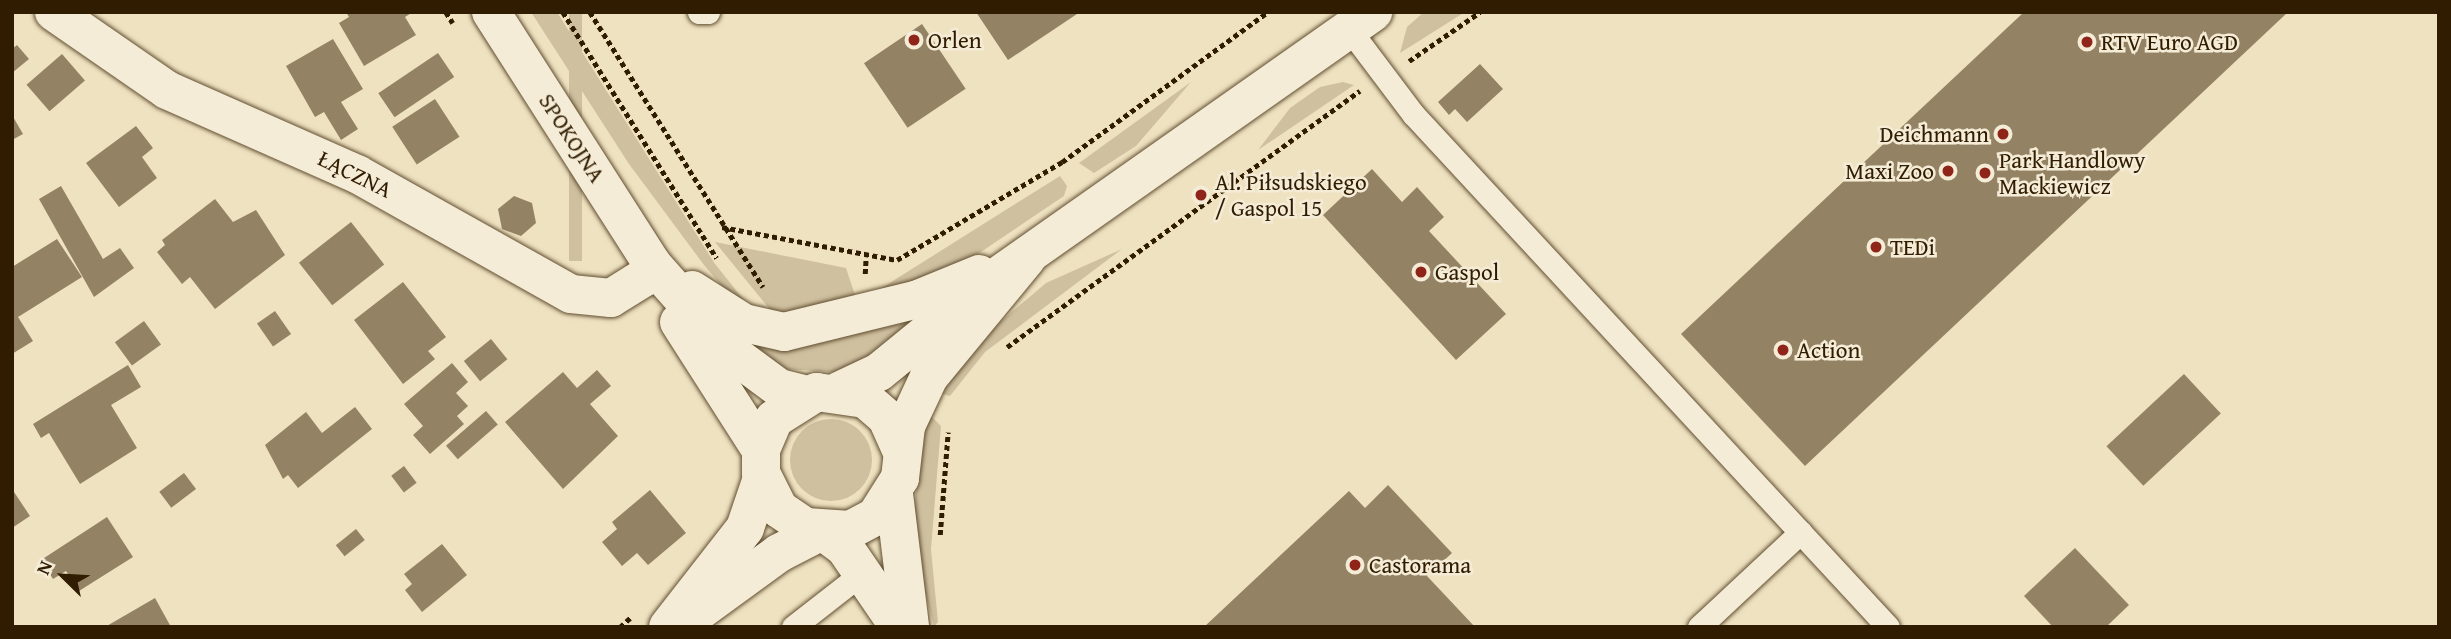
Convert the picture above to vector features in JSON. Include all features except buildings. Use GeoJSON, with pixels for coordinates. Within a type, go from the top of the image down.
{"type":"FeatureCollection","features":[{"type":"Feature","properties":{"kind":"street","name":"ŁĄCZNA"},"geometry":{"type":"LineString","coordinates":[[54,12],[167,90],[357,174],[571,294],[611,298],[645,277],[652,264]]}},
{"type":"Feature","properties":{"kind":"street","name":"SPOKOJNA"},"geometry":{"type":"LineString","coordinates":[[491,12],[652,264],[729,351],[779,388],[823,393]]}},
{"type":"Feature","properties":{"kind":"street"},"geometry":{"type":"LineString","coordinates":[[668,627],[745,528],[774,419],[823,393],[879,372],[971,296],[1361,21]]}},
{"type":"Feature","properties":{"kind":"street"},"geometry":{"type":"LineString","coordinates":[[652,264],[744,323],[784,332],[918,299],[1027,258]]}},
{"type":"Feature","properties":{"kind":"street"},"geometry":{"type":"LineString","coordinates":[[910,627],[894,494],[912,409],[929,377],[1027,258]]}},
{"type":"Feature","properties":{"kind":"street","name":"SPOKOJNA"},"geometry":{"type":"LineString","coordinates":[[652,264],[668,307],[762,464]]}},
{"type":"Feature","properties":{"kind":"street"},"geometry":{"type":"LineString","coordinates":[[823,393],[865,399],[886,416],[902,452]]}},
{"type":"Feature","properties":{"kind":"street"},"geometry":{"type":"LineString","coordinates":[[762,464],[788,518],[822,531],[841,544],[899,627]]}},
{"type":"Feature","properties":{"kind":"street"},"geometry":{"type":"LineString","coordinates":[[677,627],[779,553],[822,531],[863,524],[894,494]]}},
{"type":"Feature","properties":{"kind":"lane"},"geometry":{"type":"LineString","coordinates":[[699,12],[708,12]]}},
{"type":"Feature","properties":{"kind":"lane"},"geometry":{"type":"LineString","coordinates":[[1361,21],[1382,77],[1888,627]]}},
{"type":"Feature","properties":{"kind":"lane"},"geometry":{"type":"LineString","coordinates":[[1699,627],[1801,532]]}},
{"type":"Feature","properties":{"kind":"lane"},"geometry":{"type":"LineString","coordinates":[[793,627],[862,573]]}},
{"type":"Feature","properties":{"kind":"path"},"geometry":{"type":"LineString","coordinates":[[590,12],[722,228],[897,260],[1062,162],[1268,12]]}},
{"type":"Feature","properties":{"kind":"path"},"geometry":{"type":"LineString","coordinates":[[1000,352],[1382,77],[1480,12]]}},
{"type":"Feature","properties":{"kind":"path"},"geometry":{"type":"LineString","coordinates":[[939,547],[949,424]]}},
{"type":"Feature","properties":{"kind":"shaded area"},"geometry":{"type":"Polygon","coordinates":[[[531,12],[557,12],[715,264],[752,310],[731,297],[704,265],[629,164],[531,12]]]}},
{"type":"Feature","properties":{"kind":"shaded area"},"geometry":{"type":"Polygon","coordinates":[[[569,12],[582,12],[582,261],[569,261],[569,12]]]}},
{"type":"Feature","properties":{"kind":"shaded area"},"geometry":{"type":"Polygon","coordinates":[[[1424,12],[1465,12],[1400,53],[1407,27],[1424,12]]]}},
{"type":"Feature","properties":{"kind":"shaded area"},"geometry":{"type":"Polygon","coordinates":[[[1191,82],[1136,146],[1094,173],[1079,163],[1191,82]]]}},
{"type":"Feature","properties":{"kind":"shaded area"},"geometry":{"type":"Polygon","coordinates":[[[1343,82],[1354,85],[1258,150],[1290,108],[1320,87],[1343,82]]]}},
{"type":"Feature","properties":{"kind":"shaded area"},"geometry":{"type":"Polygon","coordinates":[[[1060,176],[1067,186],[1064,196],[969,260],[937,277],[880,289],[1060,176]]]}},
{"type":"Feature","properties":{"kind":"shaded area"},"geometry":{"type":"Polygon","coordinates":[[[715,242],[846,268],[857,301],[776,317],[715,242]]]}},
{"type":"Feature","properties":{"kind":"shaded area"},"geometry":{"type":"Polygon","coordinates":[[[1122,249],[985,352],[950,396],[940,393],[981,338],[1046,283],[1122,249]]]}},
{"type":"Feature","properties":{"kind":"shaded area"},"geometry":{"type":"Polygon","coordinates":[[[921,312],[887,350],[834,372],[785,369],[742,339],[921,312]]]}},
{"type":"Feature","properties":{"kind":"shaded area"},"geometry":{"type":"Polygon","coordinates":[[[930,415],[941,426],[931,549],[938,622],[934,627],[912,540],[920,449],[930,415]]]}},
{"type":"Feature","properties":{"kind":"shaded area"},"geometry":{"type":"Polygon","coordinates":[[[823,419],[839,419],[854,426],[865,437],[872,452],[869,476],[860,489],[839,501],[823,501],[808,494],[797,483],[790,468],[790,452],[797,437],[808,426],[823,419]]]}},
{"type":"Feature","properties":{"kind":"place","name":"Orlen"},"geometry":{"type":"Point","coordinates":[914,40]}},
{"type":"Feature","properties":{"kind":"place","name":"RTV Euro AGD"},"geometry":{"type":"Point","coordinates":[2087,42]}},
{"type":"Feature","properties":{"kind":"place","name":"Deichmann"},"geometry":{"type":"Point","coordinates":[2003,134]}},
{"type":"Feature","properties":{"kind":"place","name":"Maxi Zoo"},"geometry":{"type":"Point","coordinates":[1948,171]}},
{"type":"Feature","properties":{"kind":"place","name":"Park Handlowy Mackiewicz"},"geometry":{"type":"Point","coordinates":[1985,173]}},
{"type":"Feature","properties":{"kind":"place","name":"Al. Piłsudskiego / Gaspol 15"},"geometry":{"type":"Point","coordinates":[1201,195]}},
{"type":"Feature","properties":{"kind":"place","name":"TEDi"},"geometry":{"type":"Point","coordinates":[1876,247]}},
{"type":"Feature","properties":{"kind":"place","name":"Gaspol"},"geometry":{"type":"Point","coordinates":[1421,272]}},
{"type":"Feature","properties":{"kind":"place","name":"Action"},"geometry":{"type":"Point","coordinates":[1783,350]}},
{"type":"Feature","properties":{"kind":"place","name":"Castorama"},"geometry":{"type":"Point","coordinates":[1355,565]}}]}
